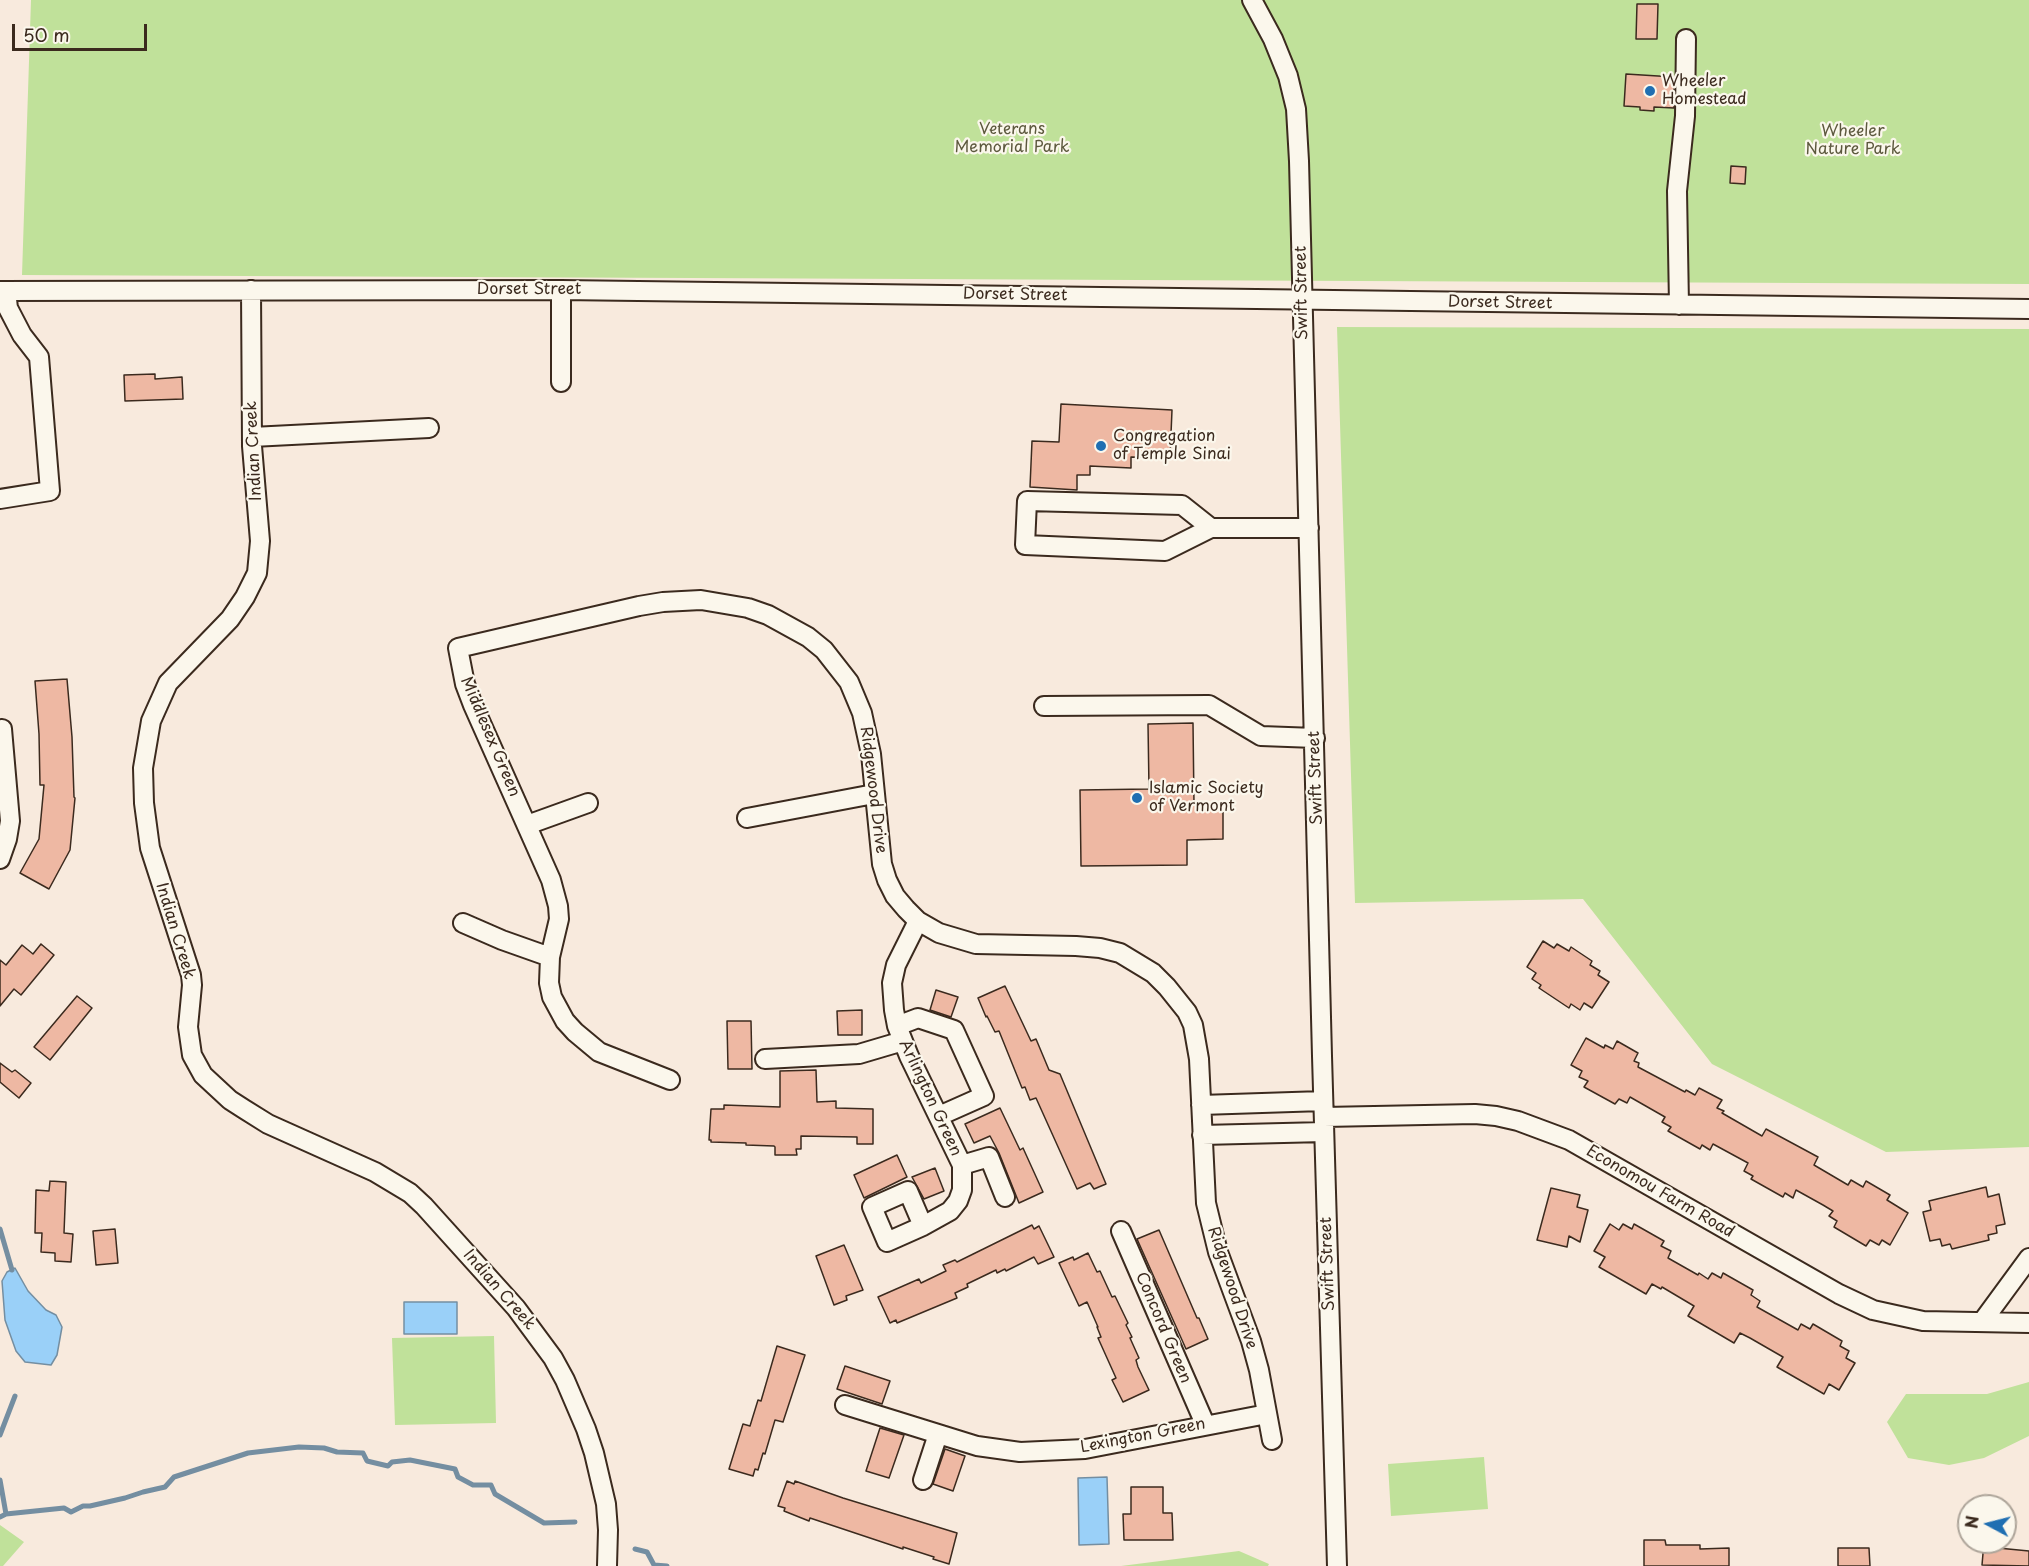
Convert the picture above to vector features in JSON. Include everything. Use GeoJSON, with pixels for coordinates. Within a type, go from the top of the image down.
{"type":"FeatureCollection","features":[{"type":"Feature","properties":{"kind":"street","name":"Swift Street"},"geometry":{"type":"LineString","coordinates":[[1252,0],[1274,39],[1288,76],[1296,109],[1299,161],[1337,1566]]}},
{"type":"Feature","properties":{"kind":"street"},"geometry":{"type":"LineString","coordinates":[[1679,305],[1677,191],[1684,116],[1686,39]]}},
{"type":"Feature","properties":{"kind":"street","name":"Indian Creek"},"geometry":{"type":"LineString","coordinates":[[251,290],[252,437],[260,541],[257,573],[230,620],[168,683],[151,721],[144,753],[144,803],[150,848],[191,975],[188,1027],[192,1055],[203,1075],[230,1100],[244,1109],[268,1124],[375,1172],[410,1193],[516,1308],[553,1358],[586,1429],[606,1504],[607,1566]]}},
{"type":"Feature","properties":{"kind":"street","name":"Dorset Street"},"geometry":{"type":"LineString","coordinates":[[3,291],[561,290],[2029,309]]}},
{"type":"Feature","properties":{"kind":"street"},"geometry":{"type":"LineString","coordinates":[[561,290],[561,382]]}},
{"type":"Feature","properties":{"kind":"street"},"geometry":{"type":"LineString","coordinates":[[0,499],[50,491],[39,357],[22,335],[8,308],[3,291]]}},
{"type":"Feature","properties":{"kind":"street"},"geometry":{"type":"LineString","coordinates":[[252,437],[429,428]]}},
{"type":"Feature","properties":{"kind":"street"},"geometry":{"type":"LineString","coordinates":[[1211,528],[1182,505],[1027,501],[1025,544],[1165,551],[1211,528],[1309,528]]}},
{"type":"Feature","properties":{"kind":"street","name":"Ridgewood Drive"},"geometry":{"type":"LineString","coordinates":[[458,648],[663,602],[701,600],[748,608],[768,615],[808,637],[824,650],[849,682],[867,731],[882,864],[887,880],[895,896],[918,921],[939,933],[976,944],[1092,947],[1120,953],[1153,973],[1167,987],[1190,1018],[1197,1042],[1206,1203],[1218,1252],[1251,1341],[1272,1440]]}},
{"type":"Feature","properties":{"kind":"street","name":"Middlesex Green"},"geometry":{"type":"LineString","coordinates":[[458,648],[465,684],[473,705],[551,880],[559,919],[550,957],[549,983],[552,997],[574,1032],[599,1052],[670,1080]]}},
{"type":"Feature","properties":{"kind":"street"},"geometry":{"type":"LineString","coordinates":[[1044,706],[1209,705],[1261,736],[1315,738]]}},
{"type":"Feature","properties":{"kind":"street"},"geometry":{"type":"LineString","coordinates":[[0,859],[10,821],[2,729]]}},
{"type":"Feature","properties":{"kind":"street"},"geometry":{"type":"LineString","coordinates":[[747,818],[874,794]]}},
{"type":"Feature","properties":{"kind":"street"},"geometry":{"type":"LineString","coordinates":[[527,825],[588,803]]}},
{"type":"Feature","properties":{"kind":"street","name":"Arlington Green"},"geometry":{"type":"LineString","coordinates":[[918,921],[903,949],[892,983],[892,996],[900,1034],[962,1166],[962,1190],[958,1202],[950,1211],[923,1226]]}},
{"type":"Feature","properties":{"kind":"street"},"geometry":{"type":"LineString","coordinates":[[464,923],[502,940],[550,957]]}},
{"type":"Feature","properties":{"kind":"street"},"geometry":{"type":"LineString","coordinates":[[765,1059],[859,1054],[900,1034],[918,1018],[954,1030],[984,1096],[939,1116]]}},
{"type":"Feature","properties":{"kind":"street"},"geometry":{"type":"LineString","coordinates":[[1201,1105],[1324,1117]]}},
{"type":"Feature","properties":{"kind":"street","name":"Economou Farm Road"},"geometry":{"type":"LineString","coordinates":[[1324,1117],[1475,1114],[1496,1116],[1538,1128],[1569,1140],[1839,1294],[1873,1310],[1923,1321],[2029,1323]]}},
{"type":"Feature","properties":{"kind":"street"},"geometry":{"type":"LineString","coordinates":[[1202,1135],[1324,1117]]}},
{"type":"Feature","properties":{"kind":"street"},"geometry":{"type":"LineString","coordinates":[[962,1166],[989,1156],[1005,1197]]}},
{"type":"Feature","properties":{"kind":"street","name":"Concord Green"},"geometry":{"type":"LineString","coordinates":[[1121,1231],[1205,1424]]}},
{"type":"Feature","properties":{"kind":"street"},"geometry":{"type":"LineString","coordinates":[[1982,1322],[2029,1258]]}},
{"type":"Feature","properties":{"kind":"street","name":"Lexington Green"},"geometry":{"type":"LineString","coordinates":[[845,1405],[976,1446],[1020,1452],[1085,1449],[1268,1413]]}},
{"type":"Feature","properties":{"kind":"street"},"geometry":{"type":"LineString","coordinates":[[923,1480],[938,1434]]}},
{"type":"Feature","properties":{"kind":"green space","name":"Veterans Memorial Park"},"geometry":{"type":"Polygon","coordinates":[[[31,0],[2029,0],[2029,284],[22,275],[31,0]]]}},
{"type":"Feature","properties":{"kind":"green space"},"geometry":{"type":"Polygon","coordinates":[[[1337,327],[2029,329],[2029,1147],[1886,1152],[1712,1064],[1583,899],[1355,903],[1337,327]]]}},
{"type":"Feature","properties":{"kind":"green space"},"geometry":{"type":"Polygon","coordinates":[[[494,1336],[496,1423],[395,1425],[392,1338],[494,1336]]]}},
{"type":"Feature","properties":{"kind":"green space"},"geometry":{"type":"Polygon","coordinates":[[[2029,1382],[2029,1436],[1984,1458],[1949,1465],[1908,1458],[1887,1422],[1906,1394],[1987,1394],[2029,1382]]]}},
{"type":"Feature","properties":{"kind":"green space"},"geometry":{"type":"Polygon","coordinates":[[[1484,1457],[1488,1509],[1391,1516],[1388,1464],[1484,1457]]]}},
{"type":"Feature","properties":{"kind":"green space"},"geometry":{"type":"Polygon","coordinates":[[[0,1525],[24,1542],[3,1566],[0,1566],[0,1525]]]}},
{"type":"Feature","properties":{"kind":"green space"},"geometry":{"type":"Polygon","coordinates":[[[1239,1551],[1269,1564],[1268,1566],[1121,1566],[1239,1551]]]}},
{"type":"Feature","properties":{"kind":"water"},"geometry":{"type":"Polygon","coordinates":[[[15,1268],[28,1291],[46,1310],[56,1315],[62,1327],[57,1355],[51,1365],[25,1362],[16,1351],[5,1320],[2,1281],[7,1272],[15,1268]]]}},
{"type":"Feature","properties":{"kind":"water"},"geometry":{"type":"Polygon","coordinates":[[[404,1302],[457,1302],[457,1334],[404,1334],[404,1302]]]}},
{"type":"Feature","properties":{"kind":"water"},"geometry":{"type":"Polygon","coordinates":[[[1107,1477],[1109,1544],[1079,1545],[1078,1478],[1107,1477]]]}},
{"type":"Feature","properties":{"kind":"building"},"geometry":{"type":"Polygon","coordinates":[[[1637,4],[1658,4],[1657,39],[1636,39],[1637,4]]]}},
{"type":"Feature","properties":{"kind":"building","name":"Wheeler Homestead"},"geometry":{"type":"Polygon","coordinates":[[[1626,74],[1674,77],[1674,108],[1654,107],[1654,111],[1624,106],[1626,74]]]}},
{"type":"Feature","properties":{"kind":"building"},"geometry":{"type":"Polygon","coordinates":[[[1731,166],[1746,167],[1745,184],[1730,183],[1731,166]]]}},
{"type":"Feature","properties":{"kind":"building"},"geometry":{"type":"Polygon","coordinates":[[[155,374],[155,379],[182,377],[183,399],[125,401],[124,375],[155,374]]]}},
{"type":"Feature","properties":{"kind":"building","name":"Congregation of Temple Sinai"},"geometry":{"type":"Polygon","coordinates":[[[1061,404],[1172,410],[1170,458],[1131,457],[1131,468],[1090,466],[1090,475],[1077,475],[1077,490],[1030,487],[1032,441],[1059,442],[1061,404]]]}},
{"type":"Feature","properties":{"kind":"building"},"geometry":{"type":"Polygon","coordinates":[[[67,679],[75,798],[70,850],[49,889],[20,873],[39,839],[44,785],[40,785],[35,681],[67,679]]]}},
{"type":"Feature","properties":{"kind":"building","name":"Islamic Society of Vermont"},"geometry":{"type":"Polygon","coordinates":[[[1193,723],[1194,805],[1223,805],[1223,839],[1187,840],[1187,865],[1081,866],[1080,790],[1149,789],[1148,724],[1193,723]]]}},
{"type":"Feature","properties":{"kind":"building"},"geometry":{"type":"Polygon","coordinates":[[[1543,941],[1554,948],[1557,944],[1569,951],[1571,947],[1592,961],[1590,965],[1600,971],[1598,975],[1609,982],[1592,1008],[1584,1003],[1580,1010],[1571,1004],[1569,1008],[1539,988],[1541,985],[1532,979],[1536,973],[1527,967],[1543,941]]]}},
{"type":"Feature","properties":{"kind":"building"},"geometry":{"type":"Polygon","coordinates":[[[41,944],[54,955],[21,995],[14,989],[0,1006],[0,960],[6,965],[22,945],[33,954],[41,944]]]}},
{"type":"Feature","properties":{"kind":"building"},"geometry":{"type":"Polygon","coordinates":[[[1005,986],[1031,1041],[1036,1039],[1049,1070],[1060,1074],[1106,1184],[1094,1189],[1090,1183],[1077,1189],[1036,1098],[1030,1100],[1025,1087],[1022,1088],[999,1031],[995,1032],[978,998],[1005,986]]]}},
{"type":"Feature","properties":{"kind":"building"},"geometry":{"type":"Polygon","coordinates":[[[936,990],[958,997],[951,1017],[930,1010],[936,990]]]}},
{"type":"Feature","properties":{"kind":"building"},"geometry":{"type":"Polygon","coordinates":[[[77,996],[92,1008],[50,1060],[34,1047],[77,996]]]}},
{"type":"Feature","properties":{"kind":"building"},"geometry":{"type":"Polygon","coordinates":[[[862,1010],[862,1035],[838,1035],[837,1011],[862,1010]]]}},
{"type":"Feature","properties":{"kind":"building"},"geometry":{"type":"Polygon","coordinates":[[[727,1021],[751,1021],[752,1069],[728,1069],[727,1021]]]}},
{"type":"Feature","properties":{"kind":"building"},"geometry":{"type":"Polygon","coordinates":[[[1586,1038],[1604,1048],[1605,1045],[1613,1049],[1617,1041],[1638,1053],[1634,1061],[1639,1063],[1638,1067],[1685,1092],[1686,1090],[1695,1095],[1699,1088],[1722,1100],[1717,1108],[1724,1111],[1722,1113],[1762,1136],[1766,1129],[1818,1157],[1814,1165],[1848,1185],[1851,1180],[1863,1187],[1866,1181],[1890,1195],[1887,1200],[1908,1213],[1890,1245],[1882,1240],[1879,1245],[1870,1240],[1866,1246],[1834,1227],[1837,1221],[1829,1216],[1833,1211],[1796,1190],[1793,1198],[1785,1193],[1783,1197],[1751,1179],[1753,1176],[1744,1171],[1748,1163],[1713,1144],[1710,1150],[1702,1145],[1700,1149],[1668,1131],[1671,1127],[1662,1122],[1665,1117],[1630,1097],[1627,1103],[1619,1099],[1615,1104],[1584,1087],[1588,1081],[1579,1077],[1582,1071],[1571,1065],[1586,1038]]]}},
{"type":"Feature","properties":{"kind":"building"},"geometry":{"type":"Polygon","coordinates":[[[0,1063],[12,1072],[15,1070],[31,1083],[19,1098],[0,1082],[0,1063]]]}},
{"type":"Feature","properties":{"kind":"building"},"geometry":{"type":"Polygon","coordinates":[[[816,1070],[817,1102],[836,1101],[836,1108],[873,1109],[873,1144],[857,1144],[857,1137],[801,1136],[801,1149],[796,1149],[797,1155],[775,1155],[774,1146],[711,1142],[709,1140],[711,1109],[724,1109],[724,1105],[780,1107],[780,1071],[816,1070]]]}},
{"type":"Feature","properties":{"kind":"building"},"geometry":{"type":"Polygon","coordinates":[[[1000,1108],[1020,1150],[1023,1148],[1043,1192],[1019,1203],[990,1136],[974,1143],[965,1124],[1000,1108]]]}},
{"type":"Feature","properties":{"kind":"building"},"geometry":{"type":"Polygon","coordinates":[[[897,1155],[907,1177],[864,1198],[854,1175],[897,1155]]]}},
{"type":"Feature","properties":{"kind":"building"},"geometry":{"type":"Polygon","coordinates":[[[935,1168],[944,1191],[924,1199],[912,1177],[935,1168]]]}},
{"type":"Feature","properties":{"kind":"building"},"geometry":{"type":"Polygon","coordinates":[[[50,1181],[66,1182],[64,1233],[73,1234],[71,1262],[55,1261],[55,1253],[41,1252],[42,1233],[35,1233],[36,1190],[49,1191],[50,1181]]]}},
{"type":"Feature","properties":{"kind":"building"},"geometry":{"type":"Polygon","coordinates":[[[1986,1187],[1988,1197],[1999,1194],[2005,1224],[1996,1226],[1997,1233],[1988,1235],[1989,1240],[1952,1249],[1950,1244],[1942,1246],[1940,1239],[1930,1241],[1923,1212],[1931,1210],[1929,1201],[1986,1187]]]}},
{"type":"Feature","properties":{"kind":"building"},"geometry":{"type":"Polygon","coordinates":[[[1551,1188],[1580,1195],[1577,1207],[1588,1210],[1580,1242],[1569,1236],[1567,1247],[1537,1240],[1551,1188]]]}},
{"type":"Feature","properties":{"kind":"building"},"geometry":{"type":"Polygon","coordinates":[[[1610,1224],[1619,1230],[1623,1224],[1632,1229],[1634,1224],[1664,1241],[1661,1246],[1671,1251],[1668,1258],[1698,1275],[1699,1273],[1708,1279],[1712,1273],[1721,1278],[1723,1273],[1753,1290],[1751,1295],[1760,1301],[1757,1307],[1798,1330],[1801,1324],[1810,1329],[1813,1324],[1842,1341],[1840,1346],[1849,1351],[1846,1358],[1855,1363],[1839,1390],[1829,1384],[1824,1394],[1777,1367],[1783,1357],[1740,1333],[1734,1343],[1688,1316],[1694,1306],[1662,1287],[1661,1289],[1652,1284],[1646,1294],[1599,1267],[1605,1257],[1594,1251],[1610,1224]]]}},
{"type":"Feature","properties":{"kind":"building"},"geometry":{"type":"Polygon","coordinates":[[[1032,1225],[1034,1229],[1039,1226],[1054,1257],[1038,1264],[1034,1257],[1006,1271],[1005,1269],[997,1273],[996,1270],[967,1284],[968,1287],[955,1293],[957,1298],[897,1323],[896,1320],[890,1323],[878,1297],[919,1279],[921,1283],[946,1271],[943,1265],[955,1260],[957,1262],[1032,1225]]]}},
{"type":"Feature","properties":{"kind":"building"},"geometry":{"type":"Polygon","coordinates":[[[115,1229],[118,1263],[96,1265],[93,1231],[115,1229]]]}},
{"type":"Feature","properties":{"kind":"building"},"geometry":{"type":"Polygon","coordinates":[[[1159,1230],[1208,1339],[1186,1349],[1137,1239],[1159,1230]]]}},
{"type":"Feature","properties":{"kind":"building"},"geometry":{"type":"Polygon","coordinates":[[[844,1245],[863,1290],[846,1296],[847,1300],[834,1305],[816,1256],[844,1245]]]}},
{"type":"Feature","properties":{"kind":"building"},"geometry":{"type":"Polygon","coordinates":[[[1088,1253],[1097,1272],[1100,1271],[1112,1297],[1115,1296],[1128,1323],[1126,1325],[1132,1337],[1130,1338],[1139,1358],[1136,1360],[1138,1367],[1149,1390],[1123,1402],[1112,1380],[1116,1378],[1098,1338],[1101,1337],[1098,1327],[1087,1302],[1079,1306],[1059,1263],[1073,1257],[1074,1260],[1088,1253]]]}},
{"type":"Feature","properties":{"kind":"building"},"geometry":{"type":"Polygon","coordinates":[[[777,1346],[805,1355],[783,1422],[775,1420],[765,1454],[763,1453],[758,1470],[755,1469],[753,1476],[729,1469],[743,1424],[750,1426],[758,1400],[761,1401],[777,1346]]]}},
{"type":"Feature","properties":{"kind":"building"},"geometry":{"type":"Polygon","coordinates":[[[845,1366],[890,1381],[882,1404],[837,1389],[845,1366]]]}},
{"type":"Feature","properties":{"kind":"building"},"geometry":{"type":"Polygon","coordinates":[[[880,1428],[904,1435],[889,1478],[866,1471],[880,1428]]]}},
{"type":"Feature","properties":{"kind":"building"},"geometry":{"type":"Polygon","coordinates":[[[945,1449],[965,1456],[953,1491],[933,1484],[945,1449]]]}},
{"type":"Feature","properties":{"kind":"building"},"geometry":{"type":"Polygon","coordinates":[[[787,1481],[794,1484],[795,1481],[957,1533],[949,1564],[903,1547],[903,1549],[810,1518],[809,1521],[784,1511],[785,1508],[778,1506],[787,1481]]]}},
{"type":"Feature","properties":{"kind":"building"},"geometry":{"type":"Polygon","coordinates":[[[1131,1487],[1163,1487],[1163,1513],[1172,1513],[1173,1540],[1124,1540],[1123,1514],[1131,1514],[1131,1487]]]}},
{"type":"Feature","properties":{"kind":"building"},"geometry":{"type":"Polygon","coordinates":[[[1644,1540],[1665,1540],[1666,1545],[1700,1545],[1700,1549],[1729,1548],[1729,1566],[1644,1566],[1644,1540]]]}},
{"type":"Feature","properties":{"kind":"building"},"geometry":{"type":"Polygon","coordinates":[[[1838,1548],[1869,1548],[1870,1566],[1838,1566],[1838,1548]]]}},
{"type":"Feature","properties":{"kind":"building"},"geometry":{"type":"Polygon","coordinates":[[[2017,1550],[2029,1551],[2029,1566],[1982,1565],[1983,1554],[2017,1554],[2017,1550]]]}},
{"type":"Feature","properties":{"kind":"waterway"},"geometry":{"type":"LineString","coordinates":[[0,1229],[12,1270]]}},
{"type":"Feature","properties":{"kind":"waterway"},"geometry":{"type":"LineString","coordinates":[[0,1435],[15,1396]]}},
{"type":"Feature","properties":{"kind":"waterway"},"geometry":{"type":"LineString","coordinates":[[0,1517],[6,1514],[64,1508],[71,1512],[83,1506],[165,1487],[174,1477],[248,1453],[299,1447],[363,1453],[367,1461],[388,1466],[392,1462],[410,1460],[455,1469],[458,1477],[473,1485],[491,1485],[495,1494],[544,1523],[575,1522]]}},
{"type":"Feature","properties":{"kind":"waterway"},"geometry":{"type":"LineString","coordinates":[[0,1480],[6,1514]]}},
{"type":"Feature","properties":{"kind":"waterway"},"geometry":{"type":"LineString","coordinates":[[635,1549],[647,1552],[654,1565],[667,1566]]}},
{"type":"Feature","properties":{"kind":"place","name":"Wheeler Homestead"},"geometry":{"type":"Point","coordinates":[1650,91]}},
{"type":"Feature","properties":{"kind":"place","name":"Congregation of Temple Sinai"},"geometry":{"type":"Point","coordinates":[1101,446]}},
{"type":"Feature","properties":{"kind":"place","name":"Islamic Society of Vermont"},"geometry":{"type":"Point","coordinates":[1137,798]}},
{"type":"Feature","properties":{"kind":"park label","name":"Wheeler Nature Park"},"geometry":{"type":"Point","coordinates":[1853,141]}}]}
